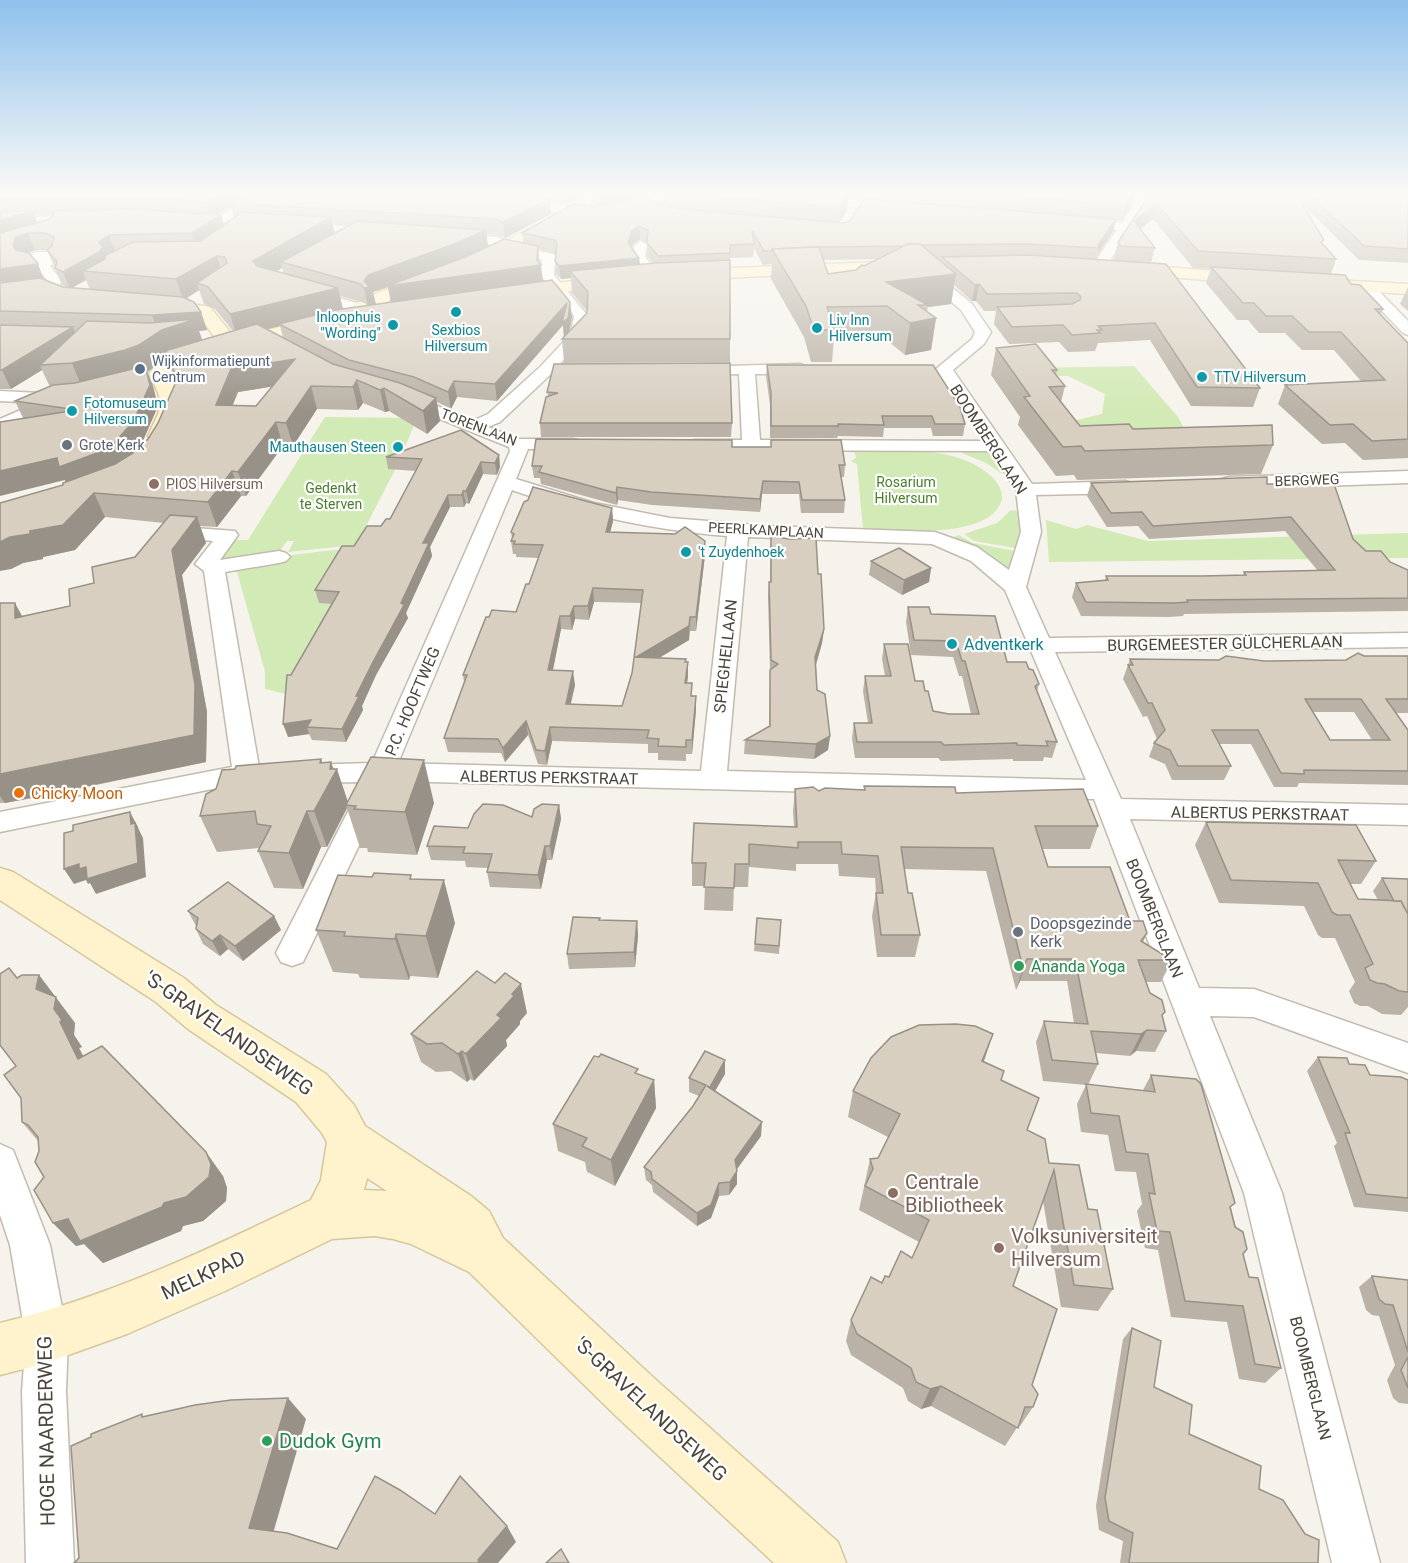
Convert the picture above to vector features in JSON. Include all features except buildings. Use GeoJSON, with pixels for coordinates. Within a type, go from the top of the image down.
{"type":"FeatureCollection","features":[{"type":"Feature","properties":{"kind":"street"},"geometry":{"type":"LineString","coordinates":[[31,289],[58,292],[55,281],[44,267]]}},
{"type":"Feature","properties":{"kind":"street"},"geometry":{"type":"LineString","coordinates":[[198,339],[227,341],[268,336],[337,318],[463,267]]}},
{"type":"Feature","properties":{"kind":"street"},"geometry":{"type":"LineString","coordinates":[[472,427],[494,418],[546,370],[578,335],[581,316],[547,275],[548,267]]}},
{"type":"Feature","properties":{"kind":"street"},"geometry":{"type":"LineString","coordinates":[[646,267],[655,277]]}},
{"type":"Feature","properties":{"kind":"street"},"geometry":{"type":"LineString","coordinates":[[502,295],[655,277],[897,267]]}},
{"type":"Feature","properties":{"kind":"street","name":"BOOMBERGLAAN"},"geometry":{"type":"LineString","coordinates":[[921,267],[981,318],[983,332],[979,341],[938,369],[997,446],[1026,490],[1030,532],[1016,587],[1107,799],[1263,1193],[1356,1563]]}},
{"type":"Feature","properties":{"kind":"street"},"geometry":{"type":"LineString","coordinates":[[1090,267],[1265,279]]}},
{"type":"Feature","properties":{"kind":"street"},"geometry":{"type":"LineString","coordinates":[[1299,282],[1408,289]]}},
{"type":"Feature","properties":{"kind":"street"},"geometry":{"type":"LineString","coordinates":[[1367,287],[1408,330]]}},
{"type":"Feature","properties":{"kind":"street"},"geometry":{"type":"LineString","coordinates":[[289,288],[367,307],[401,309]]}},
{"type":"Feature","properties":{"kind":"street"},"geometry":{"type":"LineString","coordinates":[[186,307],[207,294]]}},
{"type":"Feature","properties":{"kind":"street"},"geometry":{"type":"LineString","coordinates":[[142,303],[186,307],[207,314],[227,341]]}},
{"type":"Feature","properties":{"kind":"street"},"geometry":{"type":"LineString","coordinates":[[268,336],[271,342],[285,350]]}},
{"type":"Feature","properties":{"kind":"street"},"geometry":{"type":"LineString","coordinates":[[146,458],[157,441],[172,405],[172,398],[151,378],[173,364],[227,341]]}},
{"type":"Feature","properties":{"kind":"street"},"geometry":{"type":"LineString","coordinates":[[747,369],[751,445]]}},
{"type":"Feature","properties":{"kind":"street"},"geometry":{"type":"LineString","coordinates":[[681,370],[813,369]]}},
{"type":"Feature","properties":{"kind":"street"},"geometry":{"type":"LineString","coordinates":[[546,370],[568,370]]}},
{"type":"Feature","properties":{"kind":"street","name":"TORENLAAN"},"geometry":{"type":"LineString","coordinates":[[384,392],[411,400],[517,444],[587,444]]}},
{"type":"Feature","properties":{"kind":"street"},"geometry":{"type":"LineString","coordinates":[[0,396],[67,399],[0,425]]}},
{"type":"Feature","properties":{"kind":"street","name":"P.C. HOOFTWEG"},"geometry":{"type":"LineString","coordinates":[[292,953],[381,772],[519,451],[517,444]]}},
{"type":"Feature","properties":{"kind":"street"},"geometry":{"type":"LineString","coordinates":[[681,445],[997,446]]}},
{"type":"Feature","properties":{"kind":"street","name":"BERGWEG"},"geometry":{"type":"LineString","coordinates":[[1206,484],[1408,477]]}},
{"type":"Feature","properties":{"kind":"street","name":"PEERLKAMPLAAN"},"geometry":{"type":"LineString","coordinates":[[506,482],[557,500],[616,515],[670,524],[738,531],[935,538],[961,547],[988,561],[1016,587]]}},
{"type":"Feature","properties":{"kind":"street"},"geometry":{"type":"LineString","coordinates":[[1026,490],[1141,486]]}},
{"type":"Feature","properties":{"kind":"street","name":"SPIEGHELLAAN"},"geometry":{"type":"LineString","coordinates":[[713,781],[738,531]]}},
{"type":"Feature","properties":{"kind":"street"},"geometry":{"type":"LineString","coordinates":[[181,533],[228,535],[206,564],[214,567],[279,557]]}},
{"type":"Feature","properties":{"kind":"street"},"geometry":{"type":"LineString","coordinates":[[214,567],[247,775]]}},
{"type":"Feature","properties":{"kind":"street","name":"BURGEMEESTER GÜLCHERLAAN"},"geometry":{"type":"LineString","coordinates":[[1042,645],[1408,640]]}},
{"type":"Feature","properties":{"kind":"street","name":"ALBERTUS PERKSTRAAT"},"geometry":{"type":"LineString","coordinates":[[0,822],[247,775],[381,772],[713,781],[1408,815]]}},
{"type":"Feature","properties":{"kind":"street","name":"'S-GRAVELANDSEWEG"},"geometry":{"type":"LineString","coordinates":[[0,882],[170,990],[202,1017],[311,1088],[338,1119],[349,1142],[398,1172],[454,1212],[472,1228],[486,1255]]}},
{"type":"Feature","properties":{"kind":"street"},"geometry":{"type":"LineString","coordinates":[[1189,1002],[1254,1003],[1408,1058]]}},
{"type":"Feature","properties":{"kind":"street"},"geometry":{"type":"LineString","coordinates":[[328,1216],[336,1204],[344,1181],[349,1142]]}},
{"type":"Feature","properties":{"kind":"street","name":"HOGE NAARDERWEG"},"geometry":{"type":"LineString","coordinates":[[0,1162],[30,1245],[46,1339],[44,1391],[50,1563]]}},
{"type":"Feature","properties":{"kind":"street","name":"'S-GRAVELANDSEWEG"},"geometry":{"type":"LineString","coordinates":[[328,1216],[368,1211],[408,1218],[486,1255],[636,1398],[817,1563]]}},
{"type":"Feature","properties":{"kind":"street","name":"MELKPAD"},"geometry":{"type":"LineString","coordinates":[[0,1350],[46,1339],[129,1309],[328,1216]]}},
{"type":"Feature","properties":{"kind":"green space"},"geometry":{"type":"Polygon","coordinates":[[[1134,366],[1178,417],[1184,428],[1097,443],[1069,422],[1102,414],[1105,394],[1068,376],[1038,376],[1029,368],[1134,366]]]}},
{"type":"Feature","properties":{"kind":"green space","name":"Gedenkt te Sterven"},"geometry":{"type":"Polygon","coordinates":[[[325,417],[415,418],[416,421],[396,468],[356,545],[288,552],[294,541],[287,541],[278,554],[238,560],[220,558],[234,540],[248,540],[325,417]]]}},
{"type":"Feature","properties":{"kind":"green space"},"geometry":{"type":"Polygon","coordinates":[[[991,449],[1006,472],[1001,473],[986,463],[962,453],[963,450],[991,449]]]}},
{"type":"Feature","properties":{"kind":"green space","name":"Rosarium Hilversum"},"geometry":{"type":"Polygon","coordinates":[[[854,450],[908,450],[945,454],[962,459],[978,466],[994,479],[1001,491],[1001,502],[996,511],[988,517],[961,527],[919,531],[863,529],[857,464],[851,461],[856,458],[854,450]]]}},
{"type":"Feature","properties":{"kind":"green space"},"geometry":{"type":"Polygon","coordinates":[[[1011,510],[1026,512],[1021,549],[974,541],[964,534],[997,523],[1011,510]]]}},
{"type":"Feature","properties":{"kind":"green space"},"geometry":{"type":"Polygon","coordinates":[[[1046,520],[1076,529],[1087,525],[1148,541],[1408,533],[1408,558],[1049,562],[1046,520]]]}},
{"type":"Feature","properties":{"kind":"green space"},"geometry":{"type":"Polygon","coordinates":[[[959,535],[973,543],[1021,552],[1014,573],[954,540],[954,537],[959,535]]]}},
{"type":"Feature","properties":{"kind":"green space"},"geometry":{"type":"Polygon","coordinates":[[[348,550],[319,603],[342,605],[290,695],[265,689],[265,672],[236,568],[284,556],[348,550]]]}},
{"type":"Feature","properties":{"kind":"place","name":"Sexbios Hilversum"},"geometry":{"type":"Point","coordinates":[456,312]}},
{"type":"Feature","properties":{"kind":"place","name":"Inloophuis \"Wording\""},"geometry":{"type":"Point","coordinates":[393,325]}},
{"type":"Feature","properties":{"kind":"place","name":"Liv Inn Hilversum"},"geometry":{"type":"Point","coordinates":[817,328]}},
{"type":"Feature","properties":{"kind":"place","name":"Wijkinformatiepunt Centrum"},"geometry":{"type":"Point","coordinates":[140,369]}},
{"type":"Feature","properties":{"kind":"place","name":"TTV Hilversum"},"geometry":{"type":"Point","coordinates":[1202,377]}},
{"type":"Feature","properties":{"kind":"place","name":"Fotomuseum Hilversum"},"geometry":{"type":"Point","coordinates":[72,411]}},
{"type":"Feature","properties":{"kind":"place","name":"Grote Kerk"},"geometry":{"type":"Point","coordinates":[67,445]}},
{"type":"Feature","properties":{"kind":"place","name":"Mauthausen Steen"},"geometry":{"type":"Point","coordinates":[398,447]}},
{"type":"Feature","properties":{"kind":"place","name":"PIOS Hilversum"},"geometry":{"type":"Point","coordinates":[154,484]}},
{"type":"Feature","properties":{"kind":"place","name":"'t Zuydenhoek"},"geometry":{"type":"Point","coordinates":[686,552]}},
{"type":"Feature","properties":{"kind":"place","name":"Adventkerk"},"geometry":{"type":"Point","coordinates":[952,644]}},
{"type":"Feature","properties":{"kind":"place","name":"Chicky Moon"},"geometry":{"type":"Point","coordinates":[19,793]}},
{"type":"Feature","properties":{"kind":"place","name":"Doopsgezinde Kerk"},"geometry":{"type":"Point","coordinates":[1018,932]}},
{"type":"Feature","properties":{"kind":"place","name":"Ananda Yoga"},"geometry":{"type":"Point","coordinates":[1019,966]}},
{"type":"Feature","properties":{"kind":"place","name":"Centrale Bibliotheek"},"geometry":{"type":"Point","coordinates":[893,1193]}},
{"type":"Feature","properties":{"kind":"place","name":"Volksuniversiteit Hilversum"},"geometry":{"type":"Point","coordinates":[999,1248]}},
{"type":"Feature","properties":{"kind":"place","name":"Dudok Gym"},"geometry":{"type":"Point","coordinates":[267,1441]}}]}
